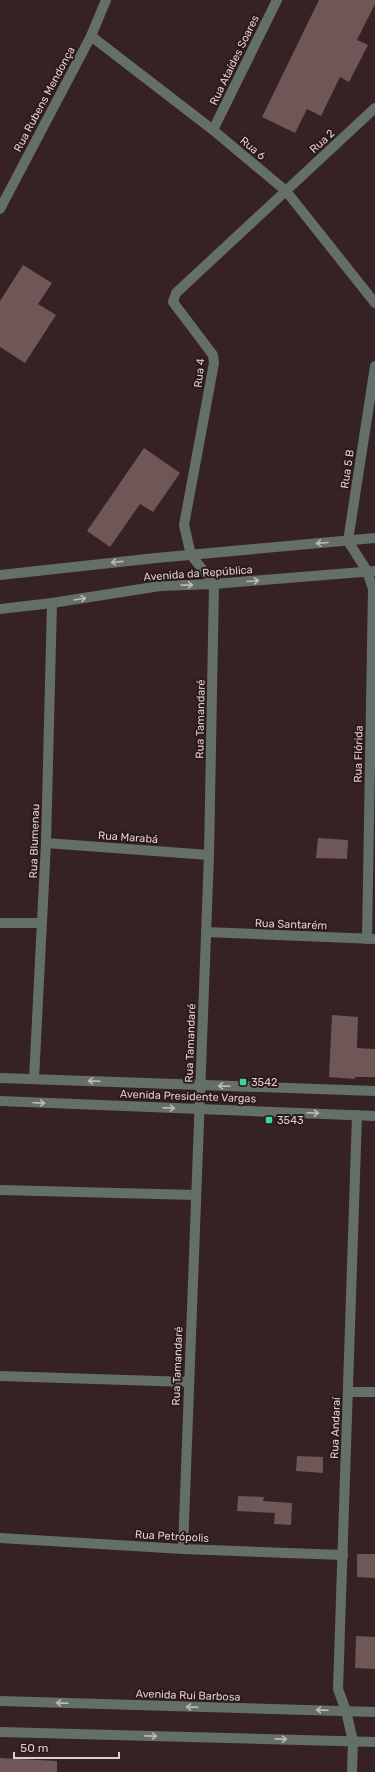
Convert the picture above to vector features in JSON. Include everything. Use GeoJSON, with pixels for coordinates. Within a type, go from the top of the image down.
{"type":"FeatureCollection","features":[{"type":"Feature","properties":{"kind":"street","name":"Rua Rubens Mendonça"},"geometry":{"type":"LineString","coordinates":[[0,209],[91,36],[106,0]]}},
{"type":"Feature","properties":{"kind":"street","name":"Rua Ataídes Soares"},"geometry":{"type":"LineString","coordinates":[[213,130],[277,0]]}},
{"type":"Feature","properties":{"kind":"street","name":"Rua 6"},"geometry":{"type":"LineString","coordinates":[[91,36],[213,130],[286,191],[375,303]]}},
{"type":"Feature","properties":{"kind":"street","name":"Rua 2"},"geometry":{"type":"LineString","coordinates":[[286,191],[375,108]]}},
{"type":"Feature","properties":{"kind":"street","name":"Rua 4"},"geometry":{"type":"LineString","coordinates":[[214,584],[191,555],[184,525],[214,363],[213,355],[173,302],[176,293],[286,191]]}},
{"type":"Feature","properties":{"kind":"street","name":"Rua 5 B"},"geometry":{"type":"LineString","coordinates":[[348,541],[375,366]]}},
{"type":"Feature","properties":{"kind":"street","name":"Avenida da República"},"geometry":{"type":"LineString","coordinates":[[0,575],[375,538]]}},
{"type":"Feature","properties":{"kind":"street"},"geometry":{"type":"LineString","coordinates":[[348,541],[371,571]]}},
{"type":"Feature","properties":{"kind":"street","name":"Avenida da República"},"geometry":{"type":"LineString","coordinates":[[0,609],[52,603],[160,586],[214,584],[371,571]]}},
{"type":"Feature","properties":{"kind":"street","name":"Rua Flórida"},"geometry":{"type":"LineString","coordinates":[[371,571],[373,589],[371,939]]}},
{"type":"Feature","properties":{"kind":"street","name":"Rua Tamandaré"},"geometry":{"type":"LineString","coordinates":[[182,1549],[209,855],[214,584]]}},
{"type":"Feature","properties":{"kind":"street","name":"Rua Blumenau"},"geometry":{"type":"LineString","coordinates":[[34,1079],[46,843],[52,603]]}},
{"type":"Feature","properties":{"kind":"street","name":"Rua Marabá"},"geometry":{"type":"LineString","coordinates":[[46,843],[209,855]]}},
{"type":"Feature","properties":{"kind":"street"},"geometry":{"type":"LineString","coordinates":[[0,922],[42,923]]}},
{"type":"Feature","properties":{"kind":"street","name":"Rua Santarém"},"geometry":{"type":"LineString","coordinates":[[206,932],[371,939]]}},
{"type":"Feature","properties":{"kind":"street","name":"Avenida Presidente Vargas"},"geometry":{"type":"LineString","coordinates":[[0,1078],[375,1092]]}},
{"type":"Feature","properties":{"kind":"street","name":"Avenida Presidente Vargas"},"geometry":{"type":"LineString","coordinates":[[0,1102],[375,1116]]}},
{"type":"Feature","properties":{"kind":"street","name":"Rua Andaraí"},"geometry":{"type":"LineString","coordinates":[[352,1772],[353,1741],[346,1711],[338,1689],[357,1115]]}},
{"type":"Feature","properties":{"kind":"street"},"geometry":{"type":"LineString","coordinates":[[0,1190],[196,1195]]}},
{"type":"Feature","properties":{"kind":"street"},"geometry":{"type":"LineString","coordinates":[[0,1376],[189,1382]]}},
{"type":"Feature","properties":{"kind":"street"},"geometry":{"type":"LineString","coordinates":[[348,1392],[375,1392]]}},
{"type":"Feature","properties":{"kind":"street","name":"Rua Petrópolis"},"geometry":{"type":"LineString","coordinates":[[0,1538],[182,1549],[343,1555]]}},
{"type":"Feature","properties":{"kind":"street","name":"Avenida Rui Barbosa"},"geometry":{"type":"LineString","coordinates":[[0,1701],[375,1712]]}},
{"type":"Feature","properties":{"kind":"street"},"geometry":{"type":"LineString","coordinates":[[0,1732],[375,1742]]}},
{"type":"Feature","properties":{"kind":"building"},"geometry":{"type":"Polygon","coordinates":[[[319,0],[375,0],[375,4],[357,40],[368,45],[349,82],[340,77],[321,116],[307,109],[295,133],[262,117],[319,0]]]}},
{"type":"Feature","properties":{"kind":"building"},"geometry":{"type":"Polygon","coordinates":[[[23,265],[52,283],[38,304],[56,315],[25,363],[0,347],[0,301],[23,265]]]}},
{"type":"Feature","properties":{"kind":"building"},"geometry":{"type":"Polygon","coordinates":[[[144,448],[180,473],[153,512],[140,504],[110,547],[87,531],[144,448]]]}},
{"type":"Feature","properties":{"kind":"building"},"geometry":{"type":"Polygon","coordinates":[[[318,838],[348,840],[347,859],[316,858],[318,838]]]}},
{"type":"Feature","properties":{"kind":"building"},"geometry":{"type":"Polygon","coordinates":[[[332,1015],[358,1017],[357,1048],[375,1049],[375,1077],[355,1077],[355,1079],[329,1077],[332,1015]]]}},
{"type":"Feature","properties":{"kind":"building"},"geometry":{"type":"Polygon","coordinates":[[[297,1456],[323,1457],[323,1473],[296,1471],[297,1456]]]}},
{"type":"Feature","properties":{"kind":"building"},"geometry":{"type":"Polygon","coordinates":[[[238,1496],[264,1497],[263,1501],[292,1503],[291,1525],[274,1524],[275,1513],[237,1511],[238,1496]]]}},
{"type":"Feature","properties":{"kind":"building"},"geometry":{"type":"Polygon","coordinates":[[[357,1554],[375,1554],[375,1578],[357,1577],[357,1554]]]}},
{"type":"Feature","properties":{"kind":"building"},"geometry":{"type":"Polygon","coordinates":[[[356,1636],[375,1637],[375,1669],[355,1668],[356,1636]]]}},
{"type":"Feature","properties":{"kind":"building"},"geometry":{"type":"Polygon","coordinates":[[[0,1758],[57,1761],[57,1772],[0,1772],[0,1758]]]}},
{"type":"Feature","properties":{"kind":"place","name":"3542"},"geometry":{"type":"Point","coordinates":[243,1082]}},
{"type":"Feature","properties":{"kind":"place","name":"3543"},"geometry":{"type":"Point","coordinates":[269,1120]}}]}
